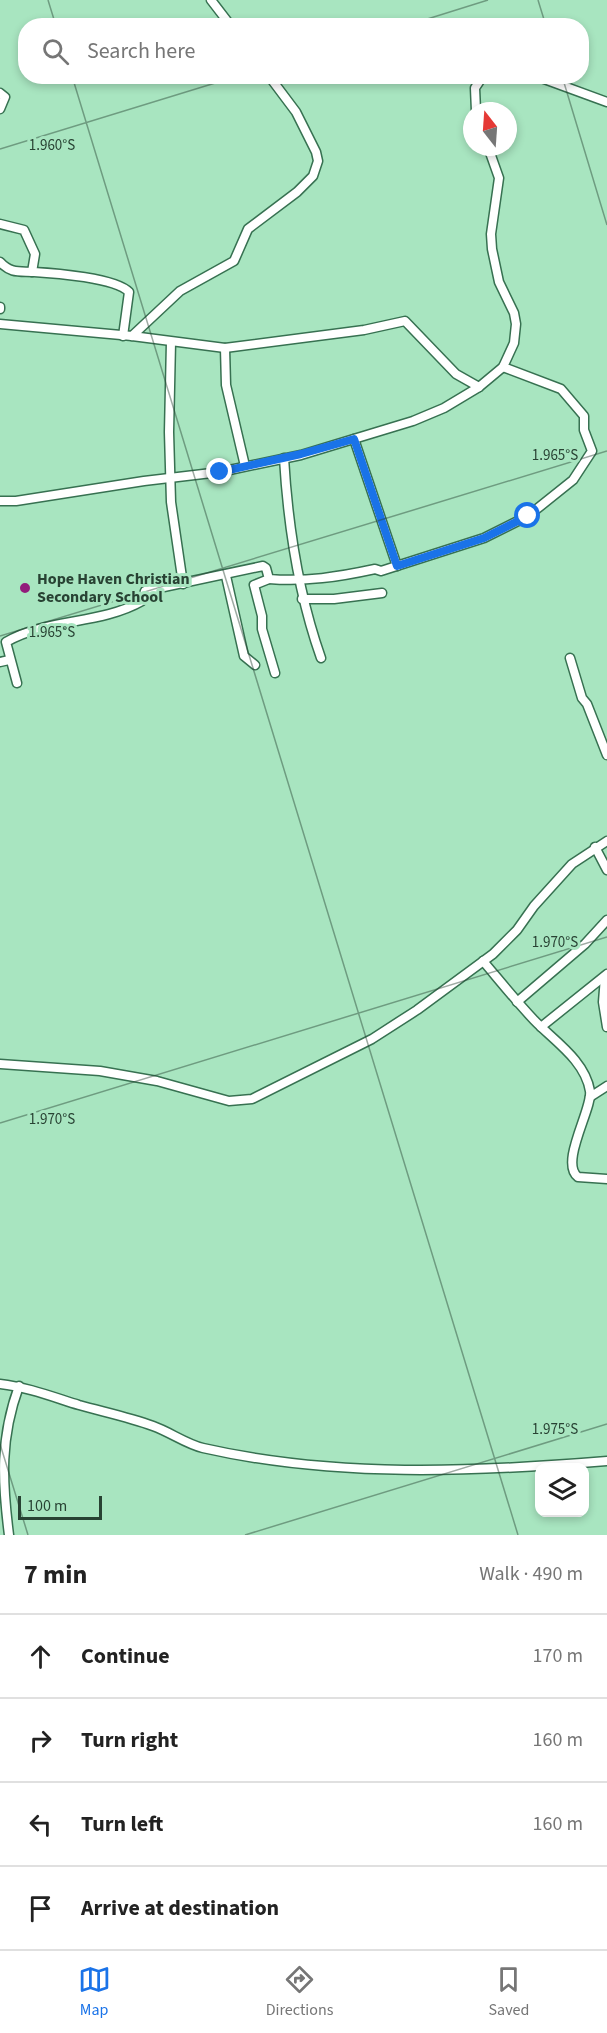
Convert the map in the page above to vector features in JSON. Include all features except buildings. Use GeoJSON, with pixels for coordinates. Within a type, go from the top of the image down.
{"type":"FeatureCollection","features":[{"type":"Feature","properties":{"kind":"street"},"geometry":{"type":"LineString","coordinates":[[211,0],[225,18]]}},
{"type":"Feature","properties":{"kind":"street"},"geometry":{"type":"LineString","coordinates":[[128,336],[180,291],[234,261],[248,229],[297,192],[313,176],[318,161],[316,152],[296,112],[275,84]]}},
{"type":"Feature","properties":{"kind":"street"},"geometry":{"type":"LineString","coordinates":[[476,102],[475,88],[478,84]]}},
{"type":"Feature","properties":{"kind":"street"},"geometry":{"type":"LineString","coordinates":[[558,84],[607,102]]}},
{"type":"Feature","properties":{"kind":"street"},"geometry":{"type":"LineString","coordinates":[[0,501],[16,501],[170,478],[284,458],[354,439],[429,414],[479,387],[502,368],[514,343],[516,324],[514,314],[499,282],[492,249],[492,224],[499,178],[491,156]]}},
{"type":"Feature","properties":{"kind":"street"},"geometry":{"type":"LineString","coordinates":[[0,224],[24,230],[35,254],[32,272]]}},
{"type":"Feature","properties":{"kind":"street"},"geometry":{"type":"LineString","coordinates":[[0,262],[14,272],[102,279],[125,288],[129,292],[128,336]]}},
{"type":"Feature","properties":{"kind":"street"},"geometry":{"type":"LineString","coordinates":[[0,324],[225,348],[364,330],[405,321],[456,374],[479,387]]}},
{"type":"Feature","properties":{"kind":"street"},"geometry":{"type":"LineString","coordinates":[[171,342],[170,478],[183,584]]}},
{"type":"Feature","properties":{"kind":"street"},"geometry":{"type":"LineString","coordinates":[[225,348],[226,385],[245,466]]}},
{"type":"Feature","properties":{"kind":"street"},"geometry":{"type":"LineString","coordinates":[[275,674],[262,629],[262,616],[254,585],[268,579],[300,581],[324,579],[375,569],[381,571],[501,530],[547,502],[585,464],[592,451],[584,430],[584,416],[575,404],[561,389],[502,368]]}},
{"type":"Feature","properties":{"kind":"street"},"geometry":{"type":"LineString","coordinates":[[354,439],[397,566]]}},
{"type":"Feature","properties":{"kind":"street"},"geometry":{"type":"LineString","coordinates":[[284,458],[289,530],[302,599],[321,657]]}},
{"type":"Feature","properties":{"kind":"street"},"geometry":{"type":"LineString","coordinates":[[17,683],[5,661],[5,644],[11,639],[41,629],[96,620],[139,603],[145,591],[226,576],[263,566],[266,568],[268,579]]}},
{"type":"Feature","properties":{"kind":"street"},"geometry":{"type":"LineString","coordinates":[[226,576],[244,656],[255,665]]}},
{"type":"Feature","properties":{"kind":"street"},"geometry":{"type":"LineString","coordinates":[[302,599],[334,599],[382,593]]}},
{"type":"Feature","properties":{"kind":"street"},"geometry":{"type":"LineString","coordinates":[[570,658],[582,698],[587,704],[607,755]]}},
{"type":"Feature","properties":{"kind":"street"},"geometry":{"type":"LineString","coordinates":[[0,1064],[100,1071],[157,1080],[229,1101],[241,1102],[252,1099],[372,1039],[483,961],[517,930],[534,906],[572,864],[607,841]]}},
{"type":"Feature","properties":{"kind":"street"},"geometry":{"type":"LineString","coordinates":[[595,847],[607,870]]}},
{"type":"Feature","properties":{"kind":"street"},"geometry":{"type":"LineString","coordinates":[[517,1002],[585,944],[607,920]]}},
{"type":"Feature","properties":{"kind":"street"},"geometry":{"type":"LineString","coordinates":[[483,961],[517,1002],[570,1055],[586,1079],[591,1097]]}},
{"type":"Feature","properties":{"kind":"street"},"geometry":{"type":"LineString","coordinates":[[541,1027],[606,975]]}},
{"type":"Feature","properties":{"kind":"street"},"geometry":{"type":"LineString","coordinates":[[606,975],[603,1002],[607,1027]]}},
{"type":"Feature","properties":{"kind":"street"},"geometry":{"type":"LineString","coordinates":[[607,1086],[591,1097],[583,1115],[572,1161],[573,1171],[578,1177],[607,1179]]}},
{"type":"Feature","properties":{"kind":"street"},"geometry":{"type":"LineString","coordinates":[[0,1384],[19,1386],[156,1427],[201,1448],[288,1463],[366,1469],[448,1469],[607,1461]]}},
{"type":"Feature","properties":{"kind":"street"},"geometry":{"type":"LineString","coordinates":[[9,1535],[2,1462],[8,1415],[19,1386]]}},
{"type":"Feature","properties":{"kind":"place","name":"Hope Haven Christian Secondary School"},"geometry":{"type":"Point","coordinates":[25,588]}},
{"type":"Feature","properties":{"kind":"route"},"geometry":{"type":"LineString","coordinates":[[220,472],[316,451],[354,439],[397,566],[484,538],[528,516]]}}]}
